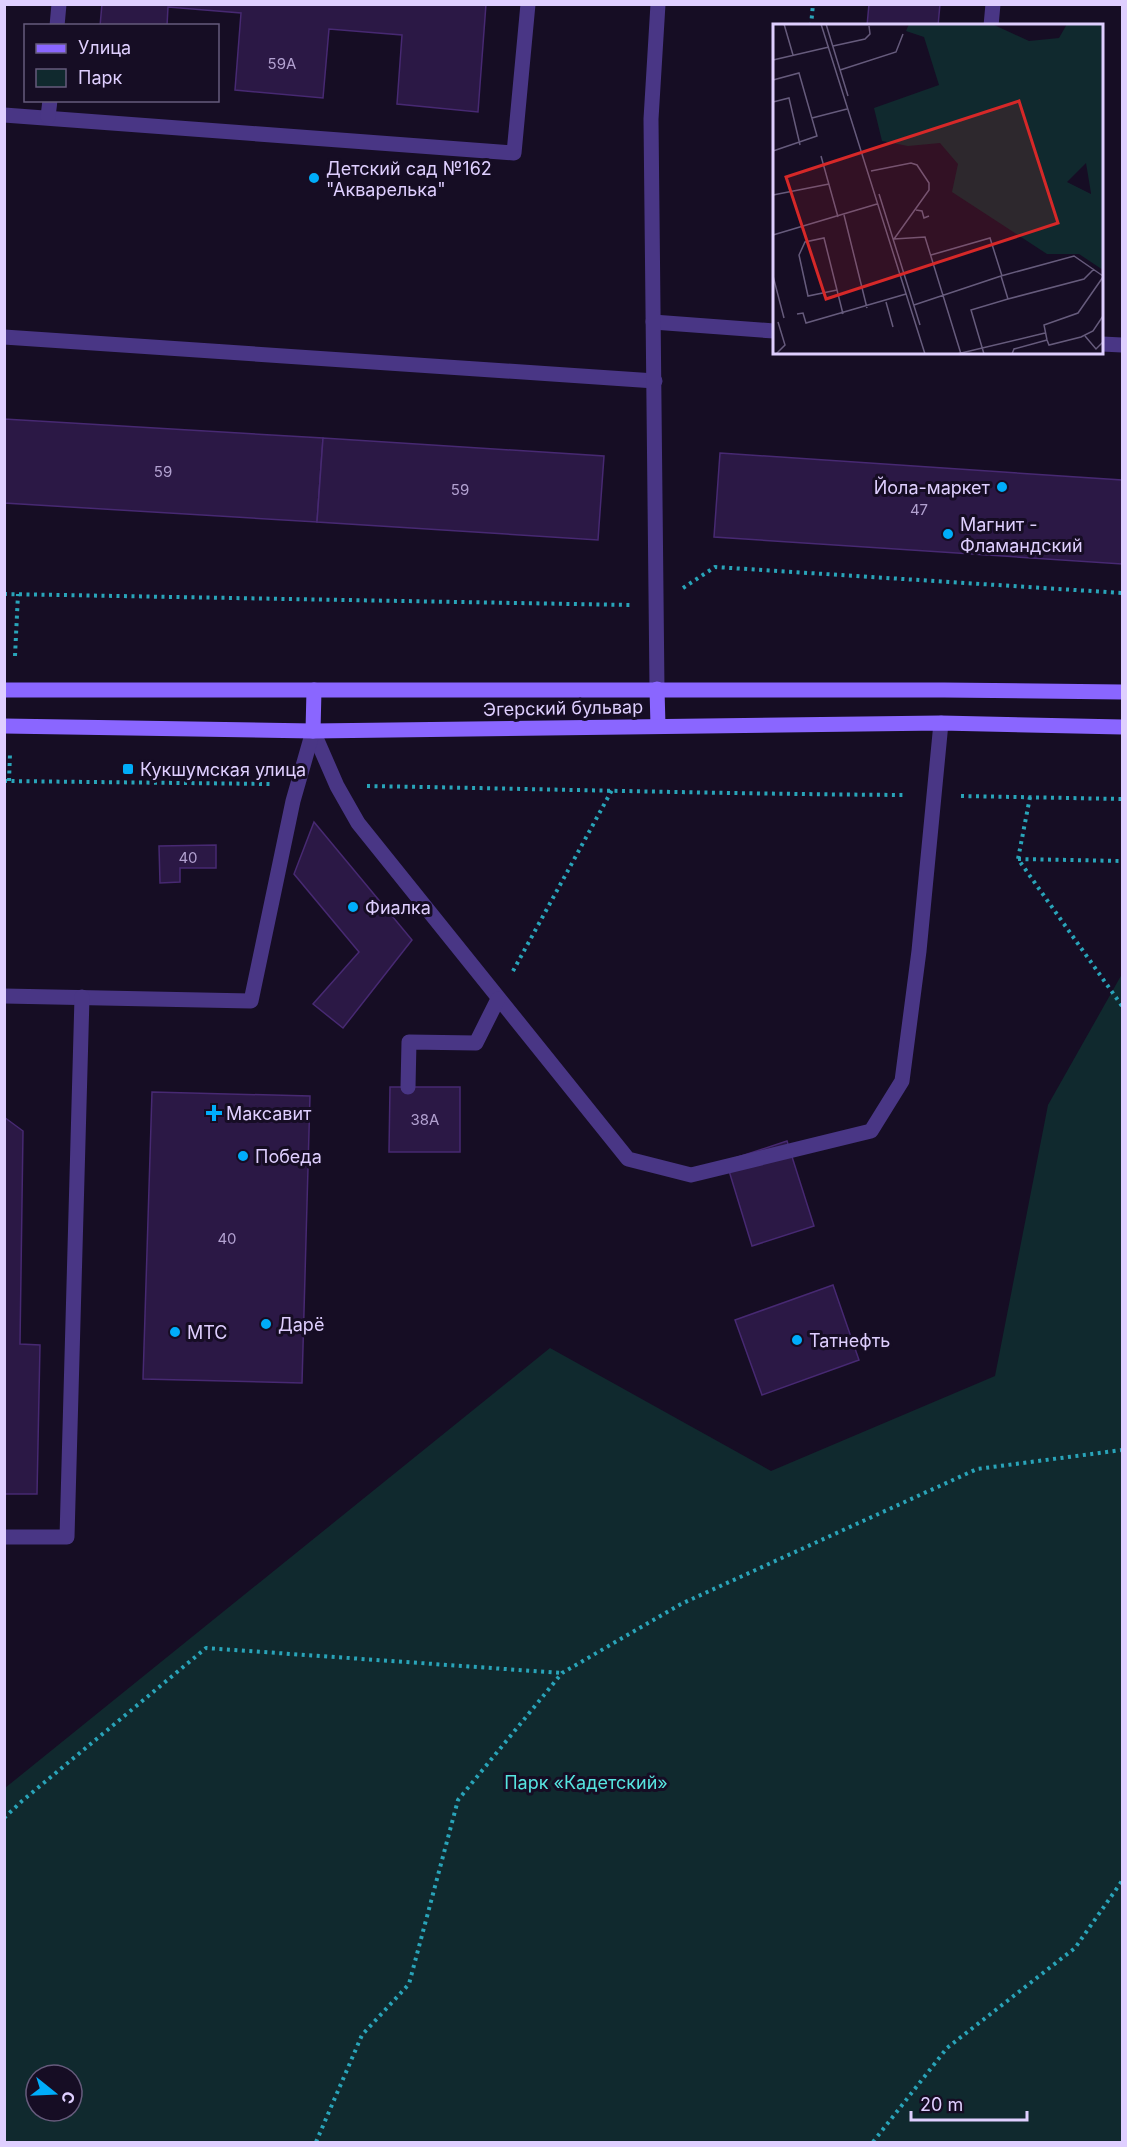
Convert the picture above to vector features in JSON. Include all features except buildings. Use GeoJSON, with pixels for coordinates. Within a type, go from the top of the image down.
{"type":"FeatureCollection","features":[{"type":"Feature","properties":{"kind":"main road","name":"Эгерский бульвар"},"geometry":{"type":"LineString","coordinates":[[4,690],[657,689],[1122,692]]}},
{"type":"Feature","properties":{"kind":"main road"},"geometry":{"type":"LineString","coordinates":[[657,689],[658,726]]}},
{"type":"Feature","properties":{"kind":"main road"},"geometry":{"type":"LineString","coordinates":[[313,730],[314,690]]}},
{"type":"Feature","properties":{"kind":"main road","name":"Эгерский бульвар"},"geometry":{"type":"LineString","coordinates":[[4,726],[313,730],[941,723],[1122,727]]}},
{"type":"Feature","properties":{"kind":"lane"},"geometry":{"type":"LineString","coordinates":[[57,24],[59,4]]}},
{"type":"Feature","properties":{"kind":"lane"},"geometry":{"type":"LineString","coordinates":[[4,115],[514,153],[528,4]]}},
{"type":"Feature","properties":{"kind":"lane"},"geometry":{"type":"LineString","coordinates":[[657,689],[651,119],[658,4]]}},
{"type":"Feature","properties":{"kind":"lane"},"geometry":{"type":"LineString","coordinates":[[991,24],[993,4]]}},
{"type":"Feature","properties":{"kind":"lane"},"geometry":{"type":"LineString","coordinates":[[48,117],[50,102]]}},
{"type":"Feature","properties":{"kind":"lane"},"geometry":{"type":"LineString","coordinates":[[652,322],[773,331]]}},
{"type":"Feature","properties":{"kind":"lane"},"geometry":{"type":"LineString","coordinates":[[4,337],[655,381]]}},
{"type":"Feature","properties":{"kind":"lane"},"geometry":{"type":"LineString","coordinates":[[1103,344],[1122,345]]}},
{"type":"Feature","properties":{"kind":"lane"},"geometry":{"type":"LineString","coordinates":[[313,730],[337,786],[358,823],[628,1158],[691,1175],[871,1131],[902,1081],[919,951],[941,723]]}},
{"type":"Feature","properties":{"kind":"lane"},"geometry":{"type":"LineString","coordinates":[[4,996],[251,1001],[293,801],[313,730]]}},
{"type":"Feature","properties":{"kind":"lane"},"geometry":{"type":"LineString","coordinates":[[4,1537],[68,1537],[82,997]]}},
{"type":"Feature","properties":{"kind":"lane"},"geometry":{"type":"LineString","coordinates":[[408,1087],[409,1042],[476,1043],[498,999]]}},
{"type":"Feature","properties":{"kind":"path"},"geometry":{"type":"LineString","coordinates":[[811,24],[813,4]]}},
{"type":"Feature","properties":{"kind":"path"},"geometry":{"type":"LineString","coordinates":[[4,594],[656,605],[715,567],[1122,593]]}},
{"type":"Feature","properties":{"kind":"path"},"geometry":{"type":"LineString","coordinates":[[15,656],[18,594]]}},
{"type":"Feature","properties":{"kind":"path"},"geometry":{"type":"LineString","coordinates":[[10,754],[7,781],[298,784]]}},
{"type":"Feature","properties":{"kind":"path"},"geometry":{"type":"LineString","coordinates":[[337,786],[1122,799]]}},
{"type":"Feature","properties":{"kind":"path"},"geometry":{"type":"LineString","coordinates":[[498,999],[612,790]]}},
{"type":"Feature","properties":{"kind":"path"},"geometry":{"type":"LineString","coordinates":[[1030,797],[1018,859],[1122,1006]]}},
{"type":"Feature","properties":{"kind":"path"},"geometry":{"type":"LineString","coordinates":[[1018,859],[1122,861]]}},
{"type":"Feature","properties":{"kind":"path"},"geometry":{"type":"LineString","coordinates":[[316,2142],[362,2035],[409,1984],[458,1800],[562,1673],[681,1604],[977,1469],[1122,1450]]}},
{"type":"Feature","properties":{"kind":"path"},"geometry":{"type":"LineString","coordinates":[[4,1818],[206,1648],[562,1673]]}},
{"type":"Feature","properties":{"kind":"path"},"geometry":{"type":"LineString","coordinates":[[873,2142],[946,2048],[1075,1947],[1122,1881]]}},
{"type":"Feature","properties":{"kind":"green space","name":"Парк «Кадетский»"},"geometry":{"type":"Polygon","coordinates":[[[1122,974],[1122,2142],[5,2142],[5,1788],[550,1348],[771,1471],[995,1376],[1048,1105],[1122,974]]]}},
{"type":"Feature","properties":{"kind":"place","name":"Детский сад №162 \"Акварелька\""},"geometry":{"type":"Point","coordinates":[314,178]}},
{"type":"Feature","properties":{"kind":"place","name":"Йола-маркет"},"geometry":{"type":"Point","coordinates":[1002,487]}},
{"type":"Feature","properties":{"kind":"place","name":"Магнит - Фламандский"},"geometry":{"type":"Point","coordinates":[948,534]}},
{"type":"Feature","properties":{"kind":"place","name":"Кукшумская улица"},"geometry":{"type":"Point","coordinates":[128,769]}},
{"type":"Feature","properties":{"kind":"place","name":"Фиалка"},"geometry":{"type":"Point","coordinates":[353,907]}},
{"type":"Feature","properties":{"kind":"place","name":"Максавит"},"geometry":{"type":"Point","coordinates":[214,1113]}},
{"type":"Feature","properties":{"kind":"place","name":"Победа"},"geometry":{"type":"Point","coordinates":[243,1156]}},
{"type":"Feature","properties":{"kind":"place","name":"Дарё"},"geometry":{"type":"Point","coordinates":[266,1324]}},
{"type":"Feature","properties":{"kind":"place","name":"МТС"},"geometry":{"type":"Point","coordinates":[175,1332]}},
{"type":"Feature","properties":{"kind":"place","name":"Татнефть"},"geometry":{"type":"Point","coordinates":[797,1340]}}]}
